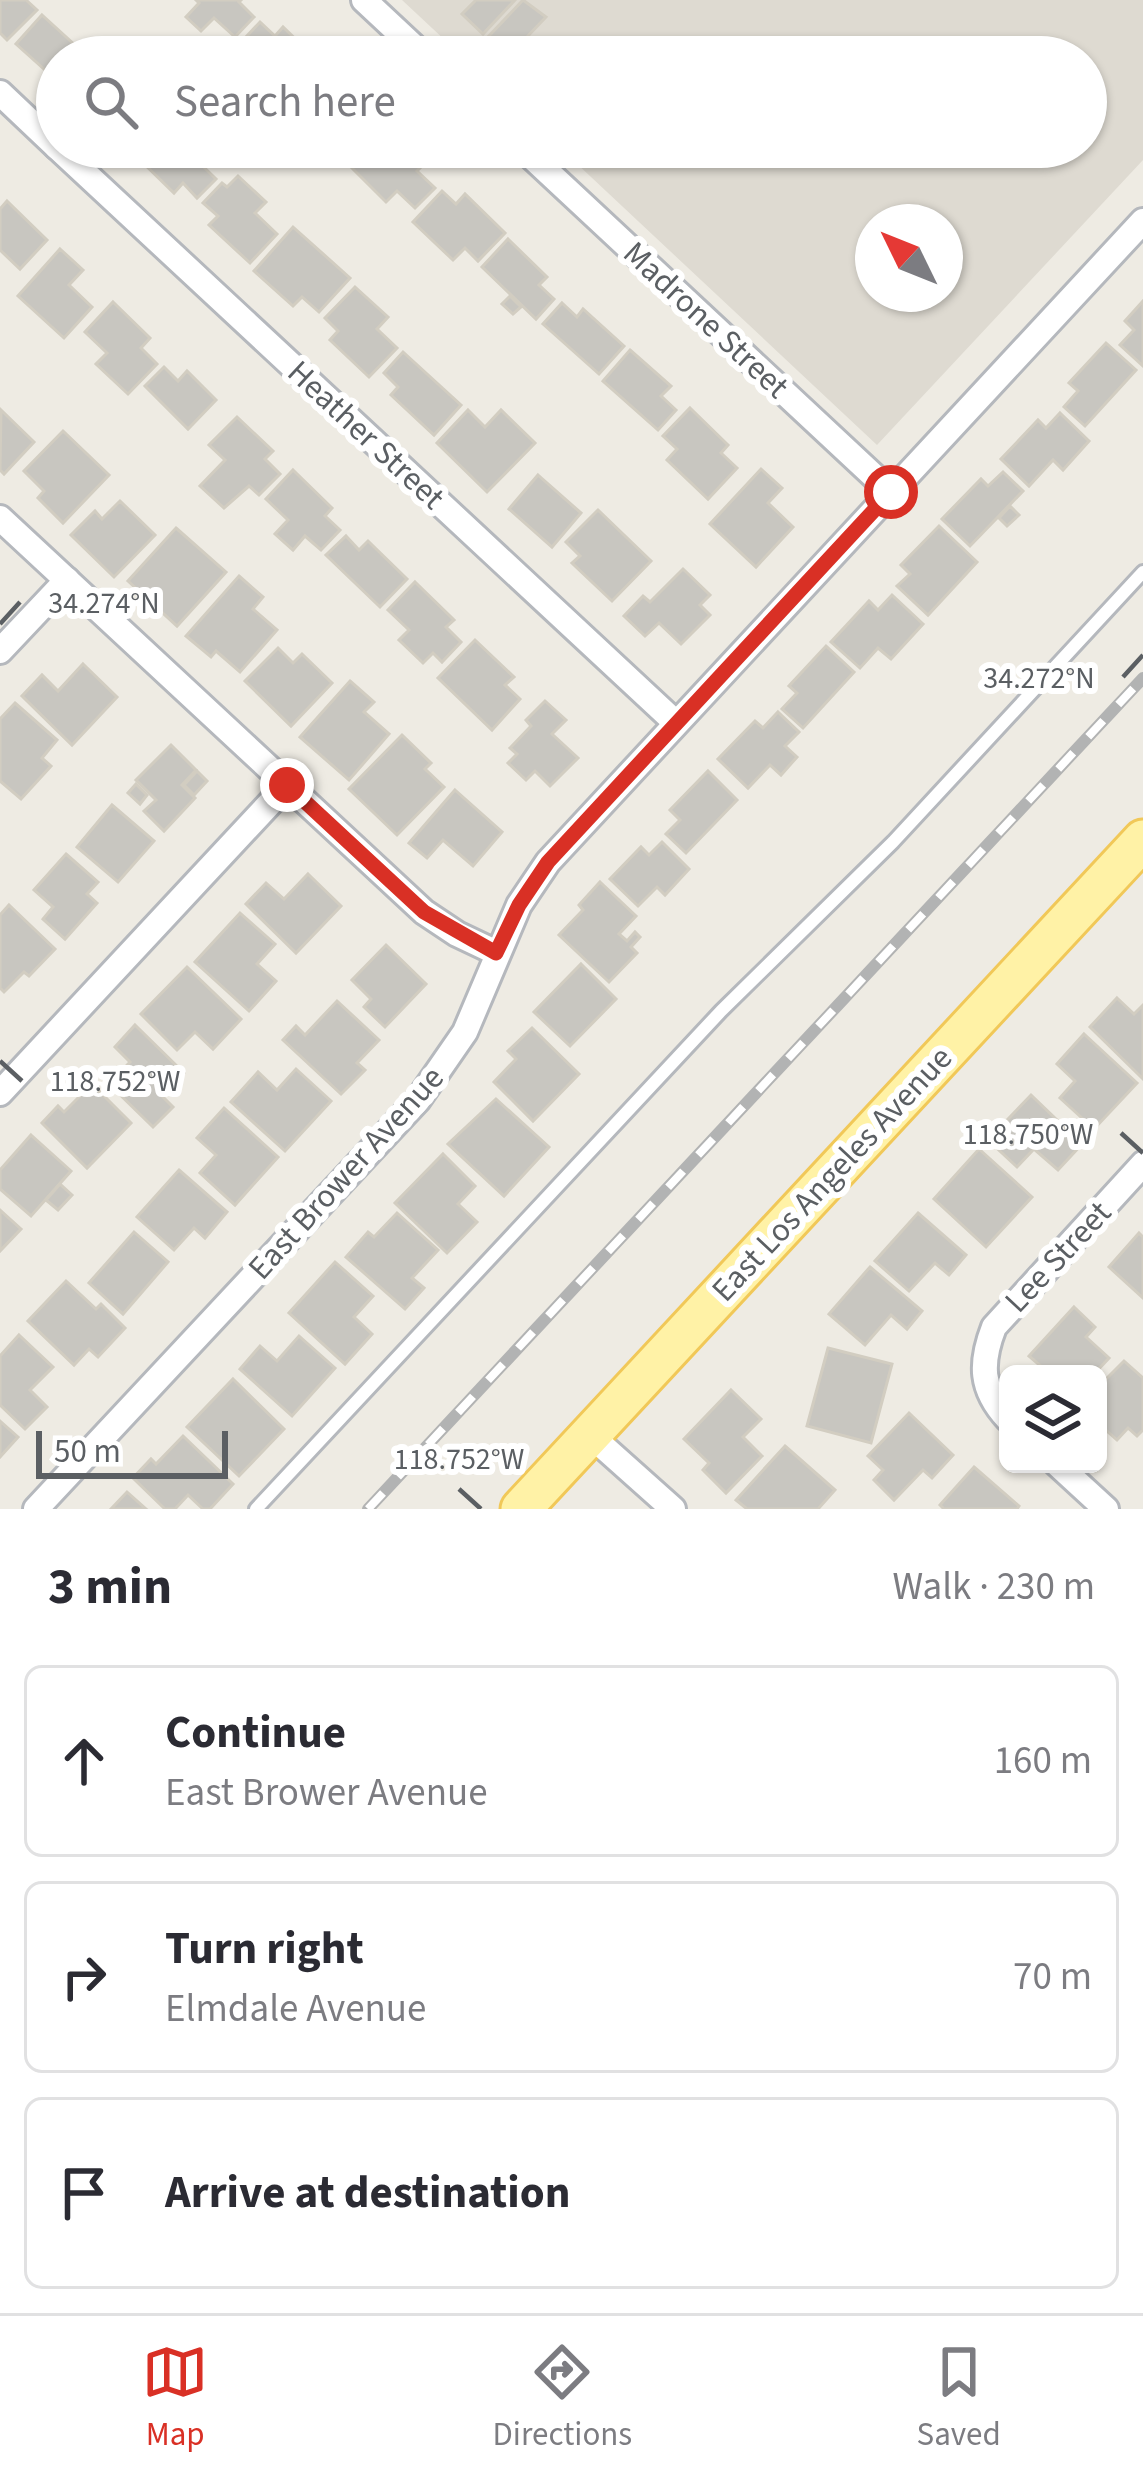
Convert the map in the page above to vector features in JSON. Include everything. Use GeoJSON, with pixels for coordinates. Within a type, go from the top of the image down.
{"type":"FeatureCollection","features":[{"type":"Feature","properties":{"kind":"main road","name":"East Los Angeles Avenue"},"geometry":{"type":"LineString","coordinates":[[520,1509],[1143,840]]}},
{"type":"Feature","properties":{"kind":"street"},"geometry":{"type":"LineString","coordinates":[[364,0],[403,36]]}},
{"type":"Feature","properties":{"kind":"street","name":"Heather Street"},"geometry":{"type":"LineString","coordinates":[[0,93],[36,127]]}},
{"type":"Feature","properties":{"kind":"street","name":"Heather Street"},"geometry":{"type":"LineString","coordinates":[[80,168],[676,723]]}},
{"type":"Feature","properties":{"kind":"street","name":"Madrone Street"},"geometry":{"type":"LineString","coordinates":[[544,168],[891,492]]}},
{"type":"Feature","properties":{"kind":"street","name":"East Brower Avenue"},"geometry":{"type":"LineString","coordinates":[[36,1509],[418,1100],[465,1032],[519,905],[548,862],[1143,220]]}},
{"type":"Feature","properties":{"kind":"street"},"geometry":{"type":"LineString","coordinates":[[0,518],[424,912],[496,953]]}},
{"type":"Feature","properties":{"kind":"street"},"geometry":{"type":"LineString","coordinates":[[0,651],[67,580]]}},
{"type":"Feature","properties":{"kind":"street"},"geometry":{"type":"LineString","coordinates":[[0,1094],[287,785]]}},
{"type":"Feature","properties":{"kind":"street","name":"Lee Street"},"geometry":{"type":"LineString","coordinates":[[999,1407],[986,1389],[981,1361],[994,1327],[1143,1164]]}},
{"type":"Feature","properties":{"kind":"street"},"geometry":{"type":"LineString","coordinates":[[590,1434],[673,1509]]}},
{"type":"Feature","properties":{"kind":"street"},"geometry":{"type":"LineString","coordinates":[[1067,1473],[1106,1509]]}},
{"type":"Feature","properties":{"kind":"lane"},"geometry":{"type":"LineString","coordinates":[[256,1509],[721,1011],[893,842],[1143,572]]}},
{"type":"Feature","properties":{"kind":"shaded area"},"geometry":{"type":"Polygon","coordinates":[[[402,0],[1143,0],[1143,160],[877,445],[581,168],[1107,168],[1107,36],[441,36],[402,0]]]}},
{"type":"Feature","properties":{"kind":"building"},"geometry":{"type":"Polygon","coordinates":[[[0,0],[26,0],[37,10],[7,40],[0,33],[0,0]]]}},
{"type":"Feature","properties":{"kind":"building"},"geometry":{"type":"Polygon","coordinates":[[[196,0],[241,0],[254,17],[236,36],[214,18],[201,31],[186,17],[199,3],[196,0]]]}},
{"type":"Feature","properties":{"kind":"building"},"geometry":{"type":"Polygon","coordinates":[[[476,0],[515,0],[483,34],[462,14],[476,0]]]}},
{"type":"Feature","properties":{"kind":"building"},"geometry":{"type":"Polygon","coordinates":[[[523,0],[546,17],[528,36],[489,36],[523,0]]]}},
{"type":"Feature","properties":{"kind":"building"},"geometry":{"type":"Polygon","coordinates":[[[42,15],[65,36],[36,36],[36,62],[16,44],[42,15]]]}},
{"type":"Feature","properties":{"kind":"building"},"geometry":{"type":"Polygon","coordinates":[[[260,22],[275,36],[247,36],[260,22]]]}},
{"type":"Feature","properties":{"kind":"building"},"geometry":{"type":"Polygon","coordinates":[[[148,168],[205,168],[216,179],[197,198],[183,183],[174,193],[148,168]]]}},
{"type":"Feature","properties":{"kind":"building"},"geometry":{"type":"Polygon","coordinates":[[[352,168],[420,168],[417,171],[435,188],[415,208],[397,191],[386,202],[352,168]]]}},
{"type":"Feature","properties":{"kind":"building"},"geometry":{"type":"Polygon","coordinates":[[[238,176],[266,202],[255,213],[277,234],[250,263],[209,225],[218,216],[203,203],[222,183],[227,187],[238,176]]]}},
{"type":"Feature","properties":{"kind":"building"},"geometry":{"type":"Polygon","coordinates":[[[442,191],[456,204],[465,194],[505,233],[478,261],[465,248],[453,260],[413,222],[442,191]]]}},
{"type":"Feature","properties":{"kind":"building"},"geometry":{"type":"Polygon","coordinates":[[[7,201],[47,240],[20,269],[0,250],[0,209],[7,201]]]}},
{"type":"Feature","properties":{"kind":"building"},"geometry":{"type":"Polygon","coordinates":[[[293,227],[350,278],[319,312],[302,297],[293,306],[254,271],[293,227]]]}},
{"type":"Feature","properties":{"kind":"building"},"geometry":{"type":"Polygon","coordinates":[[[508,239],[547,277],[539,285],[554,299],[536,319],[482,267],[508,239]]]}},
{"type":"Feature","properties":{"kind":"building"},"geometry":{"type":"Polygon","coordinates":[[[60,249],[83,270],[69,285],[92,307],[64,338],[18,296],[60,249]]]}},
{"type":"Feature","properties":{"kind":"building"},"geometry":{"type":"Polygon","coordinates":[[[355,287],[388,317],[377,329],[397,348],[369,377],[330,340],[338,331],[325,318],[355,287]]]}},
{"type":"Feature","properties":{"kind":"building"},"geometry":{"type":"Polygon","coordinates":[[[510,296],[521,307],[513,314],[502,304],[510,296]]]}},
{"type":"Feature","properties":{"kind":"building"},"geometry":{"type":"Polygon","coordinates":[[[1143,301],[1143,366],[1120,345],[1134,330],[1125,321],[1143,301]]]}},
{"type":"Feature","properties":{"kind":"building"},"geometry":{"type":"Polygon","coordinates":[[[113,302],[150,338],[141,348],[157,364],[128,394],[96,364],[107,353],[85,332],[113,302]]]}},
{"type":"Feature","properties":{"kind":"building"},"geometry":{"type":"Polygon","coordinates":[[[562,303],[577,317],[583,309],[624,346],[599,374],[543,324],[562,303]]]}},
{"type":"Feature","properties":{"kind":"building"},"geometry":{"type":"Polygon","coordinates":[[[1106,343],[1136,370],[1085,426],[1064,407],[1078,391],[1069,383],[1106,343]]]}},
{"type":"Feature","properties":{"kind":"building"},"geometry":{"type":"Polygon","coordinates":[[[630,350],[671,386],[661,396],[676,410],[658,430],[603,381],[630,350]]]}},
{"type":"Feature","properties":{"kind":"building"},"geometry":{"type":"Polygon","coordinates":[[[403,352],[461,405],[434,435],[391,395],[398,387],[384,373],[403,352]]]}},
{"type":"Feature","properties":{"kind":"building"},"geometry":{"type":"Polygon","coordinates":[[[164,367],[178,381],[187,371],[216,400],[188,429],[145,386],[164,367]]]}},
{"type":"Feature","properties":{"kind":"building"},"geometry":{"type":"Polygon","coordinates":[[[690,408],[728,445],[721,453],[737,468],[708,499],[667,460],[677,449],[663,436],[690,408]]]}},
{"type":"Feature","properties":{"kind":"building"},"geometry":{"type":"Polygon","coordinates":[[[1,410],[34,442],[4,474],[0,470],[1,410]]]}},
{"type":"Feature","properties":{"kind":"building"},"geometry":{"type":"Polygon","coordinates":[[[468,410],[485,427],[501,410],[535,443],[487,492],[437,443],[468,410]]]}},
{"type":"Feature","properties":{"kind":"building"},"geometry":{"type":"Polygon","coordinates":[[[1060,413],[1089,441],[1063,470],[1053,460],[1029,486],[1001,459],[1038,420],[1046,428],[1060,413]]]}},
{"type":"Feature","properties":{"kind":"building"},"geometry":{"type":"Polygon","coordinates":[[[237,417],[273,451],[265,459],[280,474],[259,495],[249,486],[224,508],[200,486],[225,460],[209,445],[237,417]]]}},
{"type":"Feature","properties":{"kind":"building"},"geometry":{"type":"Polygon","coordinates":[[[63,431],[109,475],[63,523],[38,498],[44,491],[24,471],[63,431]]]}},
{"type":"Feature","properties":{"kind":"building"},"geometry":{"type":"Polygon","coordinates":[[[761,469],[782,488],[768,503],[793,527],[756,567],[710,524],[761,469]]]}},
{"type":"Feature","properties":{"kind":"building"},"geometry":{"type":"Polygon","coordinates":[[[293,470],[332,508],[325,516],[340,530],[321,550],[305,536],[293,550],[275,534],[288,520],[266,499],[293,470]]]}},
{"type":"Feature","properties":{"kind":"building"},"geometry":{"type":"Polygon","coordinates":[[[1003,472],[1023,491],[970,546],[942,519],[981,479],[988,486],[1003,472]]]}},
{"type":"Feature","properties":{"kind":"building"},"geometry":{"type":"Polygon","coordinates":[[[538,475],[581,513],[552,547],[509,509],[538,475]]]}},
{"type":"Feature","properties":{"kind":"building"},"geometry":{"type":"Polygon","coordinates":[[[120,501],[155,535],[114,577],[71,535],[95,511],[102,519],[120,501]]]}},
{"type":"Feature","properties":{"kind":"building"},"geometry":{"type":"Polygon","coordinates":[[[1010,506],[1019,515],[1007,526],[999,518],[1010,506]]]}},
{"type":"Feature","properties":{"kind":"building"},"geometry":{"type":"Polygon","coordinates":[[[598,510],[651,561],[612,601],[572,563],[580,556],[566,542],[598,510]]]}},
{"type":"Feature","properties":{"kind":"building"},"geometry":{"type":"Polygon","coordinates":[[[939,526],[977,562],[928,615],[897,586],[910,574],[901,565],[939,526]]]}},
{"type":"Feature","properties":{"kind":"building"},"geometry":{"type":"Polygon","coordinates":[[[176,528],[226,572],[177,626],[128,581],[176,528]]]}},
{"type":"Feature","properties":{"kind":"building"},"geometry":{"type":"Polygon","coordinates":[[[346,536],[359,550],[368,541],[407,579],[380,607],[326,555],[346,536]]]}},
{"type":"Feature","properties":{"kind":"building"},"geometry":{"type":"Polygon","coordinates":[[[683,569],[710,595],[700,605],[710,615],[681,644],[659,623],[645,636],[624,616],[643,596],[650,602],[683,569]]]}},
{"type":"Feature","properties":{"kind":"building"},"geometry":{"type":"Polygon","coordinates":[[[239,576],[263,597],[253,609],[277,630],[240,672],[216,651],[211,657],[186,636],[239,576]]]}},
{"type":"Feature","properties":{"kind":"building"},"geometry":{"type":"Polygon","coordinates":[[[415,582],[454,620],[446,627],[461,642],[442,662],[433,653],[423,663],[399,640],[409,630],[388,610],[415,582]]]}},
{"type":"Feature","properties":{"kind":"building"},"geometry":{"type":"Polygon","coordinates":[[[892,595],[923,624],[891,659],[878,648],[860,668],[831,642],[869,601],[878,610],[892,595]]]}},
{"type":"Feature","properties":{"kind":"building"},"geometry":{"type":"Polygon","coordinates":[[[475,640],[514,677],[505,685],[520,699],[492,730],[438,678],[475,640]]]}},
{"type":"Feature","properties":{"kind":"building"},"geometry":{"type":"Polygon","coordinates":[[[826,646],[854,672],[803,728],[782,709],[797,693],[789,686],[826,646]]]}},
{"type":"Feature","properties":{"kind":"building"},"geometry":{"type":"Polygon","coordinates":[[[278,648],[293,663],[302,654],[332,683],[291,726],[245,681],[278,648]]]}},
{"type":"Feature","properties":{"kind":"building"},"geometry":{"type":"Polygon","coordinates":[[[83,664],[117,697],[72,745],[22,696],[42,675],[58,691],[83,664]]]}},
{"type":"Feature","properties":{"kind":"building"},"geometry":{"type":"Polygon","coordinates":[[[350,681],[374,702],[364,712],[389,734],[349,780],[300,737],[350,681]]]}},
{"type":"Feature","properties":{"kind":"building"},"geometry":{"type":"Polygon","coordinates":[[[545,701],[566,720],[552,734],[578,758],[550,786],[535,771],[526,780],[508,763],[517,754],[510,748],[531,726],[526,720],[545,701]]]}},
{"type":"Feature","properties":{"kind":"building"},"geometry":{"type":"Polygon","coordinates":[[[15,703],[57,740],[42,758],[51,766],[21,799],[0,781],[0,719],[15,703]]]}},
{"type":"Feature","properties":{"kind":"building"},"geometry":{"type":"Polygon","coordinates":[[[778,712],[799,732],[785,746],[797,757],[781,775],[770,765],[748,788],[718,759],[755,721],[763,728],[778,712]]]}},
{"type":"Feature","properties":{"kind":"building"},"geometry":{"type":"Polygon","coordinates":[[[402,735],[431,763],[425,769],[444,787],[397,835],[349,789],[402,735]]]}},
{"type":"Feature","properties":{"kind":"building"},"geometry":{"type":"Polygon","coordinates":[[[171,745],[196,770],[182,785],[195,798],[164,831],[144,811],[156,800],[136,780],[171,745]]]}},
{"type":"Feature","properties":{"kind":"building"},"geometry":{"type":"Polygon","coordinates":[[[197,771],[207,781],[194,795],[184,785],[197,771]]]}},
{"type":"Feature","properties":{"kind":"building"},"geometry":{"type":"Polygon","coordinates":[[[708,771],[737,800],[686,853],[666,834],[680,820],[670,810],[708,771]]]}},
{"type":"Feature","properties":{"kind":"building"},"geometry":{"type":"Polygon","coordinates":[[[136,784],[147,795],[140,804],[128,793],[136,784]]]}},
{"type":"Feature","properties":{"kind":"building"},"geometry":{"type":"Polygon","coordinates":[[[455,790],[502,832],[473,866],[443,840],[427,858],[409,843],[455,790]]]}},
{"type":"Feature","properties":{"kind":"building"},"geometry":{"type":"Polygon","coordinates":[[[112,805],[154,841],[118,882],[77,847],[112,805]]]}},
{"type":"Feature","properties":{"kind":"building"},"geometry":{"type":"Polygon","coordinates":[[[662,842],[689,869],[665,895],[657,887],[638,906],[610,879],[641,847],[649,855],[662,842]]]}},
{"type":"Feature","properties":{"kind":"building"},"geometry":{"type":"Polygon","coordinates":[[[66,854],[98,882],[87,894],[97,903],[65,939],[43,919],[53,907],[34,890],[66,854]]]}},
{"type":"Feature","properties":{"kind":"building"},"geometry":{"type":"Polygon","coordinates":[[[308,874],[341,906],[296,953],[246,904],[266,883],[284,899],[308,874]]]}},
{"type":"Feature","properties":{"kind":"building"},"geometry":{"type":"Polygon","coordinates":[[[600,882],[636,916],[619,934],[627,941],[635,932],[640,937],[631,947],[637,953],[609,982],[559,935],[583,910],[579,905],[600,882]]]}},
{"type":"Feature","properties":{"kind":"building"},"geometry":{"type":"Polygon","coordinates":[[[9,905],[55,949],[29,976],[24,972],[4,992],[0,988],[0,915],[9,905]]]}},
{"type":"Feature","properties":{"kind":"building"},"geometry":{"type":"Polygon","coordinates":[[[240,913],[275,944],[257,964],[276,981],[249,1011],[195,962],[240,913]]]}},
{"type":"Feature","properties":{"kind":"building"},"geometry":{"type":"Polygon","coordinates":[[[386,945],[426,984],[385,1027],[364,1007],[371,999],[352,980],[386,945]]]}},
{"type":"Feature","properties":{"kind":"building"},"geometry":{"type":"Polygon","coordinates":[[[581,964],[616,999],[570,1046],[534,1012],[581,964]]]}},
{"type":"Feature","properties":{"kind":"building"},"geometry":{"type":"Polygon","coordinates":[[[187,967],[241,1019],[213,1049],[195,1032],[177,1050],[141,1014],[187,967]]]}},
{"type":"Feature","properties":{"kind":"building"},"geometry":{"type":"Polygon","coordinates":[[[1117,998],[1134,1014],[1143,1005],[1143,1079],[1090,1027],[1117,998]]]}},
{"type":"Feature","properties":{"kind":"building"},"geometry":{"type":"Polygon","coordinates":[[[337,1001],[379,1040],[357,1063],[365,1070],[341,1094],[283,1040],[296,1026],[305,1035],[337,1001]]]}},
{"type":"Feature","properties":{"kind":"building"},"geometry":{"type":"Polygon","coordinates":[[[135,1025],[184,1073],[162,1096],[173,1107],[153,1127],[109,1084],[130,1062],[115,1047],[135,1025]]]}},
{"type":"Feature","properties":{"kind":"building"},"geometry":{"type":"Polygon","coordinates":[[[532,1028],[579,1074],[533,1121],[494,1082],[516,1059],[508,1051],[532,1028]]]}},
{"type":"Feature","properties":{"kind":"building"},"geometry":{"type":"Polygon","coordinates":[[[1084,1034],[1137,1083],[1094,1129],[1060,1098],[1075,1081],[1057,1064],[1084,1034]]]}},
{"type":"Feature","properties":{"kind":"building"},"geometry":{"type":"Polygon","coordinates":[[[296,1069],[331,1101],[285,1151],[231,1102],[258,1072],[277,1090],[296,1069]]]}},
{"type":"Feature","properties":{"kind":"building"},"geometry":{"type":"Polygon","coordinates":[[[92,1084],[131,1123],[87,1168],[42,1123],[58,1106],[64,1112],[92,1084]]]}},
{"type":"Feature","properties":{"kind":"building"},"geometry":{"type":"Polygon","coordinates":[[[1031,1095],[1082,1144],[1058,1170],[1034,1149],[1017,1167],[988,1140],[1031,1095]]]}},
{"type":"Feature","properties":{"kind":"building"},"geometry":{"type":"Polygon","coordinates":[[[496,1099],[549,1147],[504,1196],[448,1144],[496,1099]]]}},
{"type":"Feature","properties":{"kind":"building"},"geometry":{"type":"Polygon","coordinates":[[[224,1108],[278,1157],[235,1205],[200,1173],[216,1155],[197,1138],[224,1108]]]}},
{"type":"Feature","properties":{"kind":"building"},"geometry":{"type":"Polygon","coordinates":[[[31,1135],[71,1171],[31,1216],[0,1189],[0,1170],[31,1135]]]}},
{"type":"Feature","properties":{"kind":"building"},"geometry":{"type":"Polygon","coordinates":[[[979,1149],[1032,1197],[986,1247],[934,1199],[979,1149]]]}},
{"type":"Feature","properties":{"kind":"building"},"geometry":{"type":"Polygon","coordinates":[[[443,1154],[475,1186],[458,1204],[477,1222],[447,1253],[395,1203],[443,1154]]]}},
{"type":"Feature","properties":{"kind":"building"},"geometry":{"type":"Polygon","coordinates":[[[179,1170],[227,1212],[205,1238],[194,1228],[174,1250],[137,1217],[179,1170]]]}},
{"type":"Feature","properties":{"kind":"building"},"geometry":{"type":"Polygon","coordinates":[[[60,1184],[72,1195],[58,1210],[46,1200],[60,1184]]]}},
{"type":"Feature","properties":{"kind":"building"},"geometry":{"type":"Polygon","coordinates":[[[0,1210],[21,1229],[0,1251],[0,1210]]]}},
{"type":"Feature","properties":{"kind":"building"},"geometry":{"type":"Polygon","coordinates":[[[397,1213],[438,1250],[412,1278],[424,1288],[405,1309],[346,1257],[368,1232],[374,1237],[397,1213]]]}},
{"type":"Feature","properties":{"kind":"building"},"geometry":{"type":"Polygon","coordinates":[[[918,1213],[966,1255],[949,1275],[935,1263],[909,1291],[875,1261],[918,1213]]]}},
{"type":"Feature","properties":{"kind":"building"},"geometry":{"type":"Polygon","coordinates":[[[134,1232],[168,1262],[123,1314],[89,1283],[134,1232]]]}},
{"type":"Feature","properties":{"kind":"building"},"geometry":{"type":"Polygon","coordinates":[[[1139,1233],[1143,1237],[1143,1298],[1109,1267],[1139,1233]]]}},
{"type":"Feature","properties":{"kind":"building"},"geometry":{"type":"Polygon","coordinates":[[[335,1262],[373,1296],[354,1317],[372,1334],[345,1364],[289,1313],[335,1262]]]}},
{"type":"Feature","properties":{"kind":"building"},"geometry":{"type":"Polygon","coordinates":[[[870,1267],[922,1311],[907,1329],[891,1315],[865,1345],[829,1314],[870,1267]]]}},
{"type":"Feature","properties":{"kind":"building"},"geometry":{"type":"Polygon","coordinates":[[[66,1281],[96,1309],[101,1304],[125,1328],[98,1357],[89,1349],[74,1365],[28,1321],[66,1281]]]}},
{"type":"Feature","properties":{"kind":"building"},"geometry":{"type":"Polygon","coordinates":[[[1074,1307],[1095,1327],[1086,1337],[1109,1358],[1102,1365],[1040,1365],[1029,1356],[1074,1307]]]}},
{"type":"Feature","properties":{"kind":"building"},"geometry":{"type":"Polygon","coordinates":[[[19,1335],[53,1367],[30,1390],[47,1407],[25,1429],[0,1405],[0,1356],[19,1335]]]}},
{"type":"Feature","properties":{"kind":"building"},"geometry":{"type":"Polygon","coordinates":[[[299,1336],[335,1368],[292,1416],[240,1369],[260,1346],[277,1361],[299,1336]]]}},
{"type":"Feature","properties":{"kind":"building"},"geometry":{"type":"Polygon","coordinates":[[[828,1348],[892,1364],[871,1443],[807,1426],[828,1348]]]}},
{"type":"Feature","properties":{"kind":"building"},"geometry":{"type":"Polygon","coordinates":[[[1124,1361],[1143,1378],[1143,1430],[1137,1436],[1128,1428],[1117,1440],[1107,1431],[1107,1378],[1124,1361]]]}},
{"type":"Feature","properties":{"kind":"building"},"geometry":{"type":"Polygon","coordinates":[[[233,1379],[284,1429],[239,1476],[187,1427],[233,1379]]]}},
{"type":"Feature","properties":{"kind":"building"},"geometry":{"type":"Polygon","coordinates":[[[731,1390],[761,1419],[743,1437],[762,1456],[726,1493],[703,1470],[709,1463],[684,1439],[731,1390]]]}},
{"type":"Feature","properties":{"kind":"building"},"geometry":{"type":"Polygon","coordinates":[[[909,1413],[953,1455],[932,1478],[923,1470],[894,1500],[874,1480],[883,1470],[868,1456],[909,1413]]]}},
{"type":"Feature","properties":{"kind":"building"},"geometry":{"type":"Polygon","coordinates":[[[0,1421],[18,1437],[0,1457],[0,1421]]]}},
{"type":"Feature","properties":{"kind":"building"},"geometry":{"type":"Polygon","coordinates":[[[183,1436],[233,1484],[210,1509],[203,1509],[188,1495],[175,1509],[165,1509],[133,1478],[151,1459],[156,1464],[183,1436]]]}},
{"type":"Feature","properties":{"kind":"building"},"geometry":{"type":"Polygon","coordinates":[[[785,1446],[835,1490],[818,1509],[747,1509],[736,1500],[785,1446]]]}},
{"type":"Feature","properties":{"kind":"building"},"geometry":{"type":"Polygon","coordinates":[[[974,1467],[1017,1509],[944,1509],[940,1505],[974,1467]]]}},
{"type":"Feature","properties":{"kind":"building"},"geometry":{"type":"Polygon","coordinates":[[[127,1492],[146,1509],[111,1509],[127,1492]]]}},
{"type":"Feature","properties":{"kind":"railway"},"geometry":{"type":"LineString","coordinates":[[368,1509],[1143,678]]}},
{"type":"Feature","properties":{"kind":"route"},"geometry":{"type":"LineString","coordinates":[[287,785],[424,912],[496,953],[519,905],[548,862],[891,492]]}}]}
